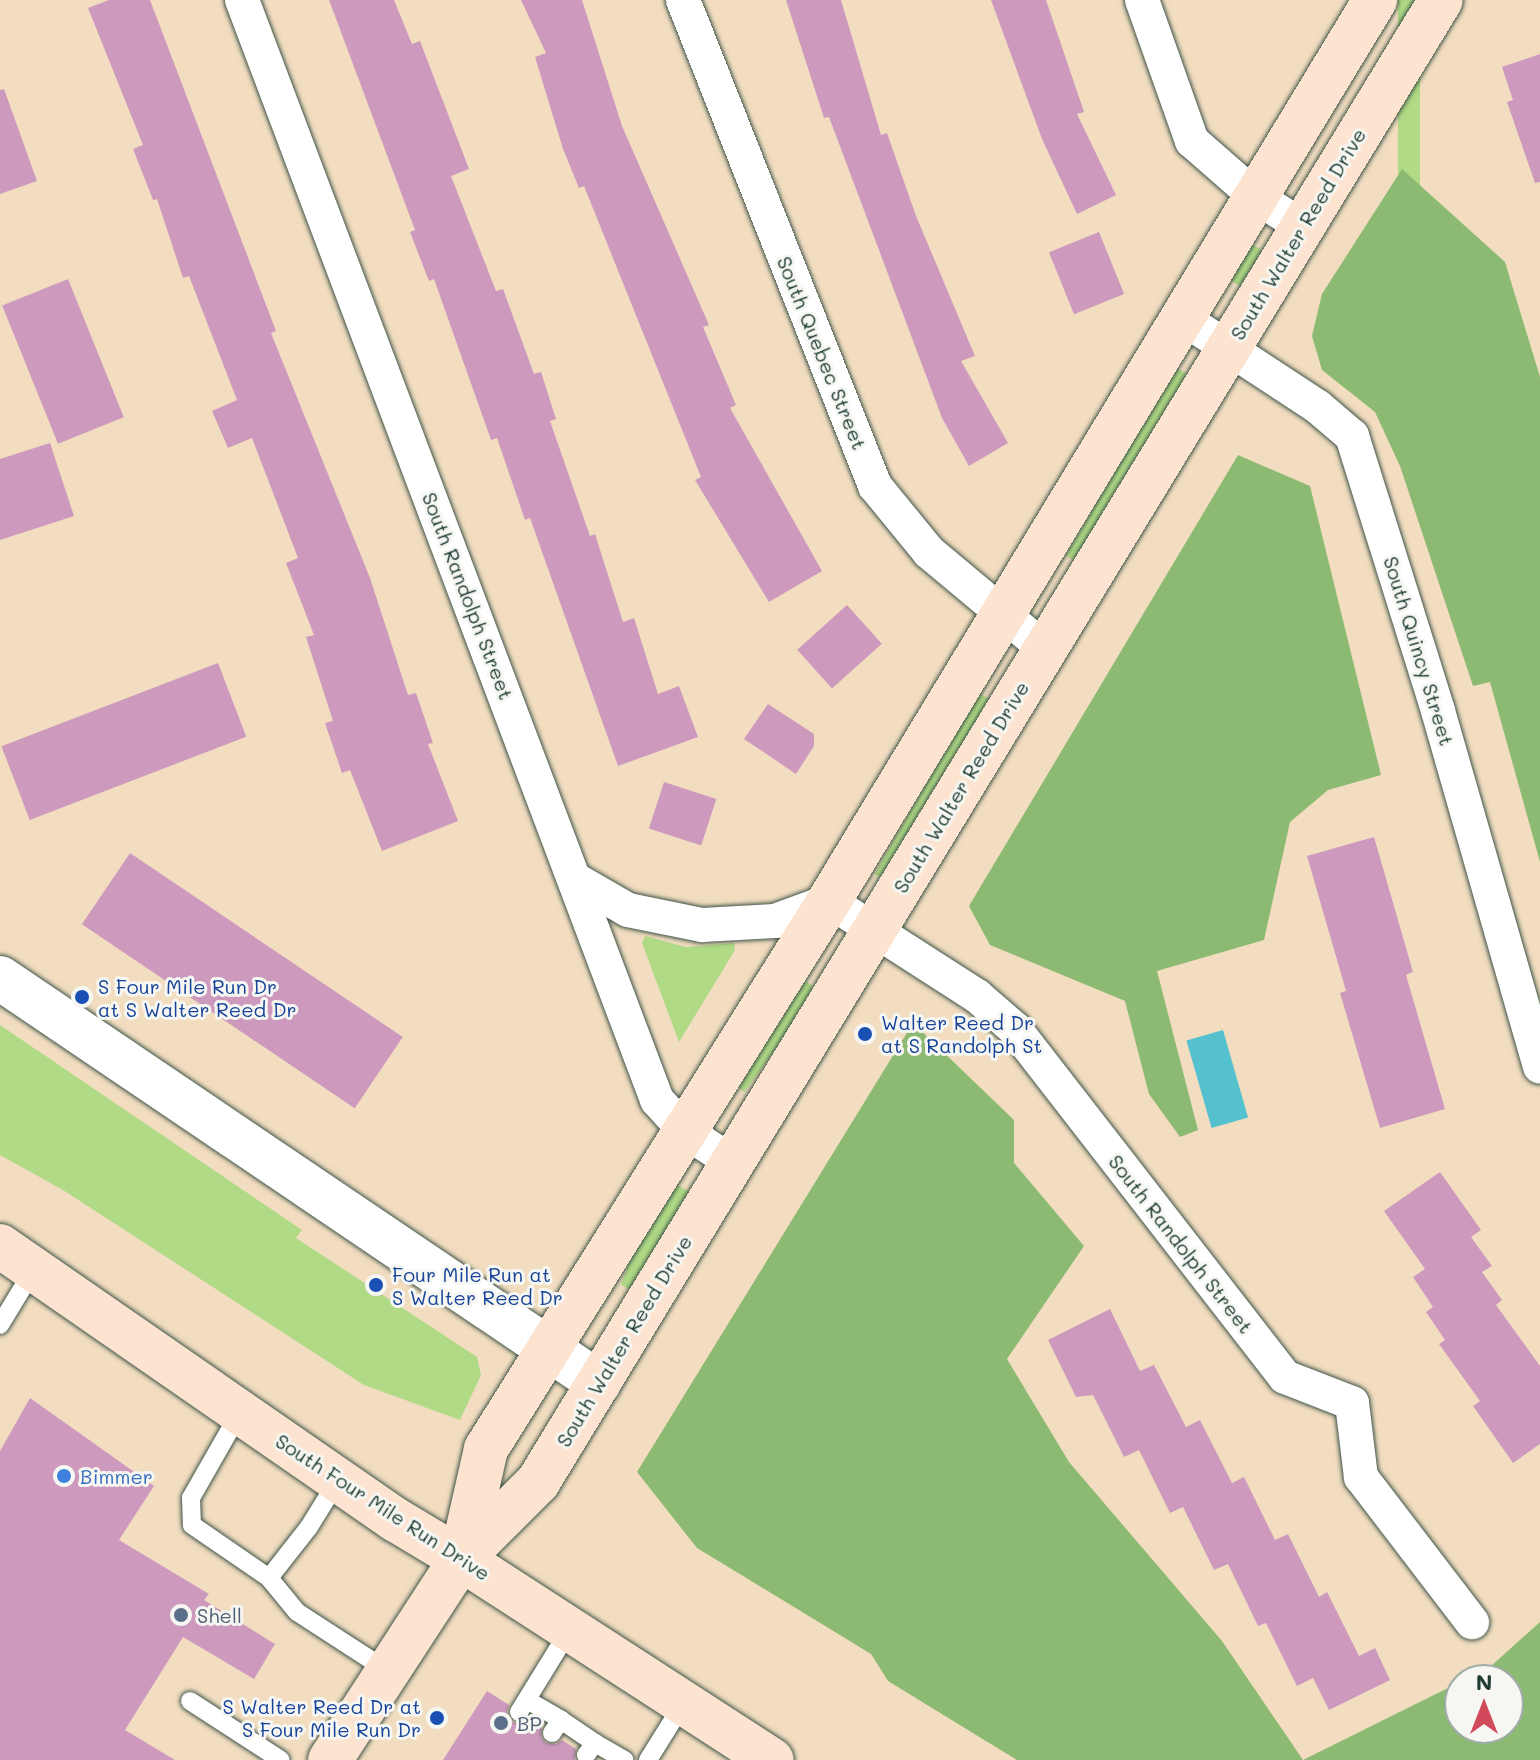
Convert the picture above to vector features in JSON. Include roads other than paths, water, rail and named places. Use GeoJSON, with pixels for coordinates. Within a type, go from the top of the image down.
{"type":"FeatureCollection","features":[{"type":"Feature","properties":{"kind":"main road","name":"South Walter Reed Drive"},"geometry":{"type":"LineString","coordinates":[[461,1559],[486,1449],[829,901],[1375,0]]}},
{"type":"Feature","properties":{"kind":"main road","name":"South Walter Reed Drive"},"geometry":{"type":"LineString","coordinates":[[337,1758],[388,1671],[461,1559],[538,1482],[1441,0]]}},
{"type":"Feature","properties":{"kind":"main road","name":"South Four Mile Run Drive"},"geometry":{"type":"LineString","coordinates":[[17,1257],[396,1520],[772,1760]]}},
{"type":"Feature","properties":{"kind":"street","name":"South Randolph Street"},"geometry":{"type":"LineString","coordinates":[[242,0],[657,1100],[685,1131],[733,1163]]}},
{"type":"Feature","properties":{"kind":"street","name":"South Quebec Street"},"geometry":{"type":"LineString","coordinates":[[683,0],[875,486],[929,552],[1045,649]]}},
{"type":"Feature","properties":{"kind":"street"},"geometry":{"type":"LineString","coordinates":[[1142,0],[1192,141],[1256,197],[1302,226]]}},
{"type":"Feature","properties":{"kind":"street","name":"South Quincy Street"},"geometry":{"type":"LineString","coordinates":[[1181,317],[1318,407],[1352,436],[1438,711],[1540,1067]]}},
{"type":"Feature","properties":{"kind":"street"},"geometry":{"type":"LineString","coordinates":[[576,880],[628,910],[702,925],[775,921],[829,901]]}},
{"type":"Feature","properties":{"kind":"street","name":"South Randolph Street"},"geometry":{"type":"LineString","coordinates":[[829,901],[977,996],[1015,1029],[1285,1377],[1352,1403],[1361,1477],[1472,1622]]}},
{"type":"Feature","properties":{"kind":"street"},"geometry":{"type":"LineString","coordinates":[[0,978],[599,1383]]}},
{"type":"Feature","properties":{"kind":"lane"},"geometry":{"type":"LineString","coordinates":[[0,1325],[17,1257]]}},
{"type":"Feature","properties":{"kind":"lane"},"geometry":{"type":"LineString","coordinates":[[240,1412],[191,1498],[192,1525],[269,1578],[297,1612],[388,1671]]}},
{"type":"Feature","properties":{"kind":"lane"},"geometry":{"type":"LineString","coordinates":[[269,1578],[309,1527],[338,1480]]}},
{"type":"Feature","properties":{"kind":"lane"},"geometry":{"type":"LineString","coordinates":[[570,1629],[523,1706],[591,1749],[624,1760]]}},
{"type":"Feature","properties":{"kind":"lane"},"geometry":{"type":"LineString","coordinates":[[190,1701],[281,1760]]}},
{"type":"Feature","properties":{"kind":"lane"},"geometry":{"type":"LineString","coordinates":[[648,1760],[683,1704]]}},
{"type":"Feature","properties":{"kind":"water"},"geometry":{"type":"Polygon","coordinates":[[[1223,1030],[1248,1117],[1212,1128],[1186,1040],[1223,1030]]]}},
{"type":"Feature","properties":{"kind":"place","name":"S Four Mile Run Dr at S Walter Reed Dr"},"geometry":{"type":"Point","coordinates":[82,997]}},
{"type":"Feature","properties":{"kind":"place","name":"Walter Reed Dr at S Randolph St"},"geometry":{"type":"Point","coordinates":[865,1034]}},
{"type":"Feature","properties":{"kind":"place","name":"Four Mile Run at S Walter Reed Dr"},"geometry":{"type":"Point","coordinates":[376,1285]}},
{"type":"Feature","properties":{"kind":"place","name":"Bimmer"},"geometry":{"type":"Point","coordinates":[64,1476]}},
{"type":"Feature","properties":{"kind":"place","name":"Shell"},"geometry":{"type":"Point","coordinates":[181,1615]}},
{"type":"Feature","properties":{"kind":"place","name":"S Walter Reed Dr at S Four Mile Run Dr"},"geometry":{"type":"Point","coordinates":[437,1718]}},
{"type":"Feature","properties":{"kind":"place","name":"BP"},"geometry":{"type":"Point","coordinates":[501,1723]}}]}
